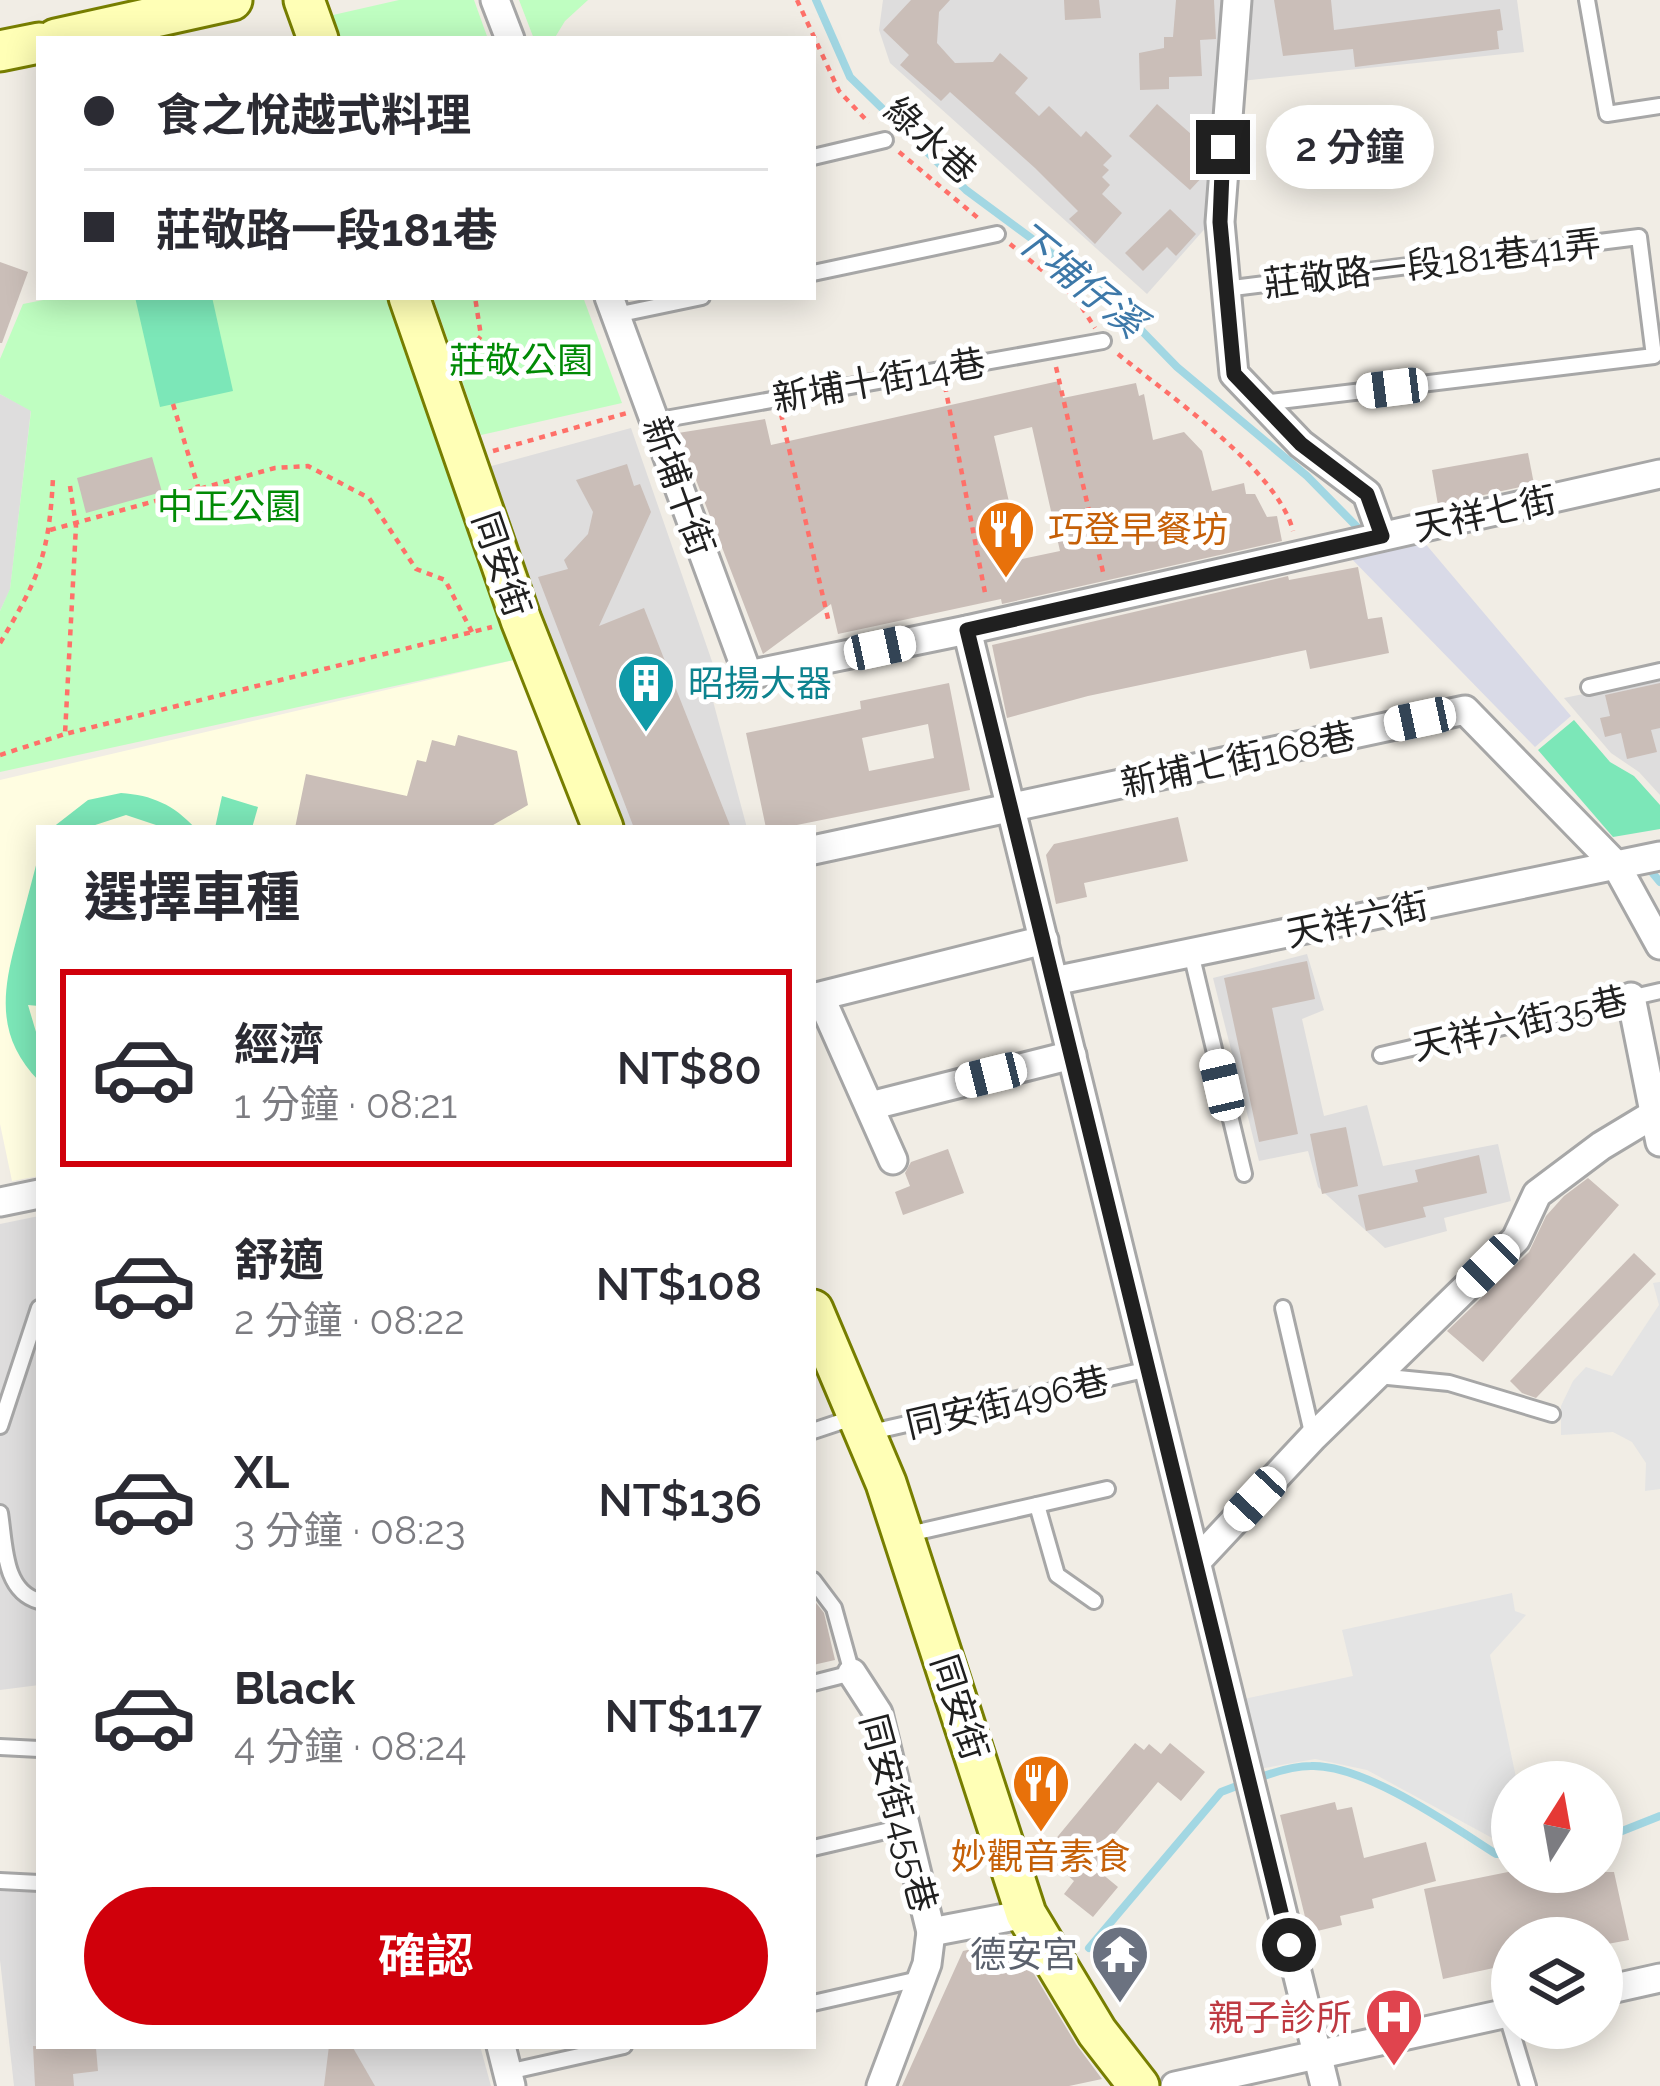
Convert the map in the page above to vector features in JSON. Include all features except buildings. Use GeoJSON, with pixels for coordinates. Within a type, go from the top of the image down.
{"type":"FeatureCollection","features":[{"type":"Feature","properties":{"kind":"street"},"geometry":{"type":"LineString","coordinates":[[70,36],[232,0]]}},
{"type":"Feature","properties":{"kind":"street"},"geometry":{"type":"LineString","coordinates":[[304,0],[317,36]]}},
{"type":"Feature","properties":{"kind":"street"},"geometry":{"type":"LineString","coordinates":[[496,0],[510,36]]}},
{"type":"Feature","properties":{"kind":"street"},"geometry":{"type":"LineString","coordinates":[[1237,0],[1220,222],[1234,374],[1301,444],[1367,494],[1370,538]]}},
{"type":"Feature","properties":{"kind":"street"},"geometry":{"type":"LineString","coordinates":[[0,51],[36,44]]}},
{"type":"Feature","properties":{"kind":"street","name":"同安街"},"geometry":{"type":"LineString","coordinates":[[410,300],[521,620],[602,825]]}},
{"type":"Feature","properties":{"kind":"street","name":"新埔十街"},"geometry":{"type":"LineString","coordinates":[[613,306],[748,674]]}},
{"type":"Feature","properties":{"kind":"street","name":"天祥七街"},"geometry":{"type":"LineString","coordinates":[[748,674],[1660,474]]}},
{"type":"Feature","properties":{"kind":"street"},"geometry":{"type":"LineString","coordinates":[[979,627],[1011,808],[1325,2086]]}},
{"type":"Feature","properties":{"kind":"street","name":"新埔七街168巷"},"geometry":{"type":"LineString","coordinates":[[1011,808],[1466,710],[1622,864]]}},
{"type":"Feature","properties":{"kind":"street"},"geometry":{"type":"LineString","coordinates":[[816,849],[1011,808]]}},
{"type":"Feature","properties":{"kind":"street","name":"天祥六街"},"geometry":{"type":"LineString","coordinates":[[1054,982],[1659,856]]}},
{"type":"Feature","properties":{"kind":"street"},"geometry":{"type":"LineString","coordinates":[[1622,864],[1660,945]]}},
{"type":"Feature","properties":{"kind":"street"},"geometry":{"type":"LineString","coordinates":[[893,1160],[820,996],[1043,940]]}},
{"type":"Feature","properties":{"kind":"street"},"geometry":{"type":"LineString","coordinates":[[1196,1561],[1313,1437],[1516,1239],[1538,1194],[1601,1146],[1657,1128],[1631,998]]}},
{"type":"Feature","properties":{"kind":"street"},"geometry":{"type":"LineString","coordinates":[[870,1106],[1072,1055]]}},
{"type":"Feature","properties":{"kind":"street"},"geometry":{"type":"LineString","coordinates":[[0,1202],[36,1195]]}},
{"type":"Feature","properties":{"kind":"street","name":"同安街"},"geometry":{"type":"LineString","coordinates":[[816,1317],[904,1535],[1026,1914],[1097,2032],[1138,2086]]}},
{"type":"Feature","properties":{"kind":"street","name":"同安街455巷"},"geometry":{"type":"LineString","coordinates":[[852,1673],[878,1713],[931,1932],[1026,1914]]}},
{"type":"Feature","properties":{"kind":"street"},"geometry":{"type":"LineString","coordinates":[[881,2086],[921,1979],[931,1932]]}},
{"type":"Feature","properties":{"kind":"street"},"geometry":{"type":"LineString","coordinates":[[1623,1986],[1660,1978]]}},
{"type":"Feature","properties":{"kind":"street"},"geometry":{"type":"LineString","coordinates":[[1175,2086],[1491,2017]]}},
{"type":"Feature","properties":{"kind":"lane"},"geometry":{"type":"LineString","coordinates":[[1587,0],[1607,114],[1660,106]]}},
{"type":"Feature","properties":{"kind":"lane"},"geometry":{"type":"LineString","coordinates":[[816,157],[885,140]]}},
{"type":"Feature","properties":{"kind":"lane"},"geometry":{"type":"LineString","coordinates":[[816,272],[997,234]]}},
{"type":"Feature","properties":{"kind":"lane","name":"莊敬路一段181巷41弄"},"geometry":{"type":"LineString","coordinates":[[1225,289],[1639,237],[1654,356],[1260,404]]}},
{"type":"Feature","properties":{"kind":"lane"},"geometry":{"type":"LineString","coordinates":[[613,306],[672,300]]}},
{"type":"Feature","properties":{"kind":"lane","name":"新埔十街14巷"},"geometry":{"type":"LineString","coordinates":[[652,414],[1103,341]]}},
{"type":"Feature","properties":{"kind":"lane"},"geometry":{"type":"LineString","coordinates":[[1589,687],[1660,671]]}},
{"type":"Feature","properties":{"kind":"lane"},"geometry":{"type":"LineString","coordinates":[[1191,953],[1244,1174]]}},
{"type":"Feature","properties":{"kind":"lane","name":"天祥六街35巷"},"geometry":{"type":"LineString","coordinates":[[1381,1054],[1660,991]]}},
{"type":"Feature","properties":{"kind":"lane"},"geometry":{"type":"LineString","coordinates":[[1283,1308],[1313,1437]]}},
{"type":"Feature","properties":{"kind":"lane"},"geometry":{"type":"LineString","coordinates":[[0,1426],[36,1317]]}},
{"type":"Feature","properties":{"kind":"lane","name":"同安街496巷"},"geometry":{"type":"LineString","coordinates":[[816,1431],[1149,1369]]}},
{"type":"Feature","properties":{"kind":"lane"},"geometry":{"type":"LineString","coordinates":[[1378,1376],[1449,1384],[1552,1414]]}},
{"type":"Feature","properties":{"kind":"lane"},"geometry":{"type":"LineString","coordinates":[[904,1535],[1106,1489]]}},
{"type":"Feature","properties":{"kind":"lane"},"geometry":{"type":"LineString","coordinates":[[1037,1504],[1057,1575],[1094,1601]]}},
{"type":"Feature","properties":{"kind":"lane"},"geometry":{"type":"LineString","coordinates":[[0,1514],[11,1576],[18,1589],[36,1599]]}},
{"type":"Feature","properties":{"kind":"lane"},"geometry":{"type":"LineString","coordinates":[[816,1584],[834,1608],[852,1673],[816,1682]]}},
{"type":"Feature","properties":{"kind":"lane"},"geometry":{"type":"LineString","coordinates":[[0,1747],[36,1749]]}},
{"type":"Feature","properties":{"kind":"lane"},"geometry":{"type":"LineString","coordinates":[[816,1847],[908,1826]]}},
{"type":"Feature","properties":{"kind":"lane"},"geometry":{"type":"LineString","coordinates":[[0,1881],[36,1883]]}},
{"type":"Feature","properties":{"kind":"lane"},"geometry":{"type":"LineString","coordinates":[[816,2002],[921,1979]]}},
{"type":"Feature","properties":{"kind":"lane"},"geometry":{"type":"LineString","coordinates":[[507,2068],[608,2049]]}},
{"type":"Feature","properties":{"kind":"lane"},"geometry":{"type":"LineString","coordinates":[[1518,2049],[1528,2086]]}},
{"type":"Feature","properties":{"kind":"path","name":"綠水巷"},"geometry":{"type":"LineString","coordinates":[[797,0],[814,36]]}},
{"type":"Feature","properties":{"kind":"path","name":"綠水巷"},"geometry":{"type":"LineString","coordinates":[[816,41],[839,91],[885,140],[1076,298],[1103,341],[1245,459],[1289,513],[1300,555]]}},
{"type":"Feature","properties":{"kind":"path"},"geometry":{"type":"LineString","coordinates":[[462,360],[481,336],[475,300]]}},
{"type":"Feature","properties":{"kind":"path"},"geometry":{"type":"LineString","coordinates":[[1052,350],[1109,598]]}},
{"type":"Feature","properties":{"kind":"path"},"geometry":{"type":"LineString","coordinates":[[941,368],[979,627]]}},
{"type":"Feature","properties":{"kind":"path"},"geometry":{"type":"LineString","coordinates":[[777,397],[829,622]]}},
{"type":"Feature","properties":{"kind":"path"},"geometry":{"type":"LineString","coordinates":[[173,404],[200,492]]}},
{"type":"Feature","properties":{"kind":"path"},"geometry":{"type":"LineString","coordinates":[[465,459],[652,414]]}},
{"type":"Feature","properties":{"kind":"path"},"geometry":{"type":"LineString","coordinates":[[50,530],[275,468],[308,466],[369,498],[416,569],[445,580],[472,632]]}},
{"type":"Feature","properties":{"kind":"path"},"geometry":{"type":"LineString","coordinates":[[0,644],[37,581],[50,530],[52,478]]}},
{"type":"Feature","properties":{"kind":"path"},"geometry":{"type":"LineString","coordinates":[[65,734],[76,526],[70,486]]}},
{"type":"Feature","properties":{"kind":"path"},"geometry":{"type":"LineString","coordinates":[[0,755],[65,734],[521,620]]}},
{"type":"Feature","properties":{"kind":"shaded area"},"geometry":{"type":"Polygon","coordinates":[[[883,0],[1227,0],[1209,224],[1147,294],[890,63],[879,30],[883,0]]]}},
{"type":"Feature","properties":{"kind":"shaded area"},"geometry":{"type":"Polygon","coordinates":[[[1248,0],[1517,0],[1524,52],[1241,81],[1248,0]]]}},
{"type":"Feature","properties":{"kind":"shaded area"},"geometry":{"type":"Polygon","coordinates":[[[0,394],[31,410],[10,590],[0,611],[0,394]]]}},
{"type":"Feature","properties":{"kind":"shaded area"},"geometry":{"type":"Polygon","coordinates":[[[631,428],[723,693],[713,701],[746,825],[616,825],[484,468],[631,428]]]}},
{"type":"Feature","properties":{"kind":"shaded area"},"geometry":{"type":"Polygon","coordinates":[[[1418,535],[1571,716],[1535,747],[1344,551],[1418,535]]]}},
{"type":"Feature","properties":{"kind":"shaded area"},"geometry":{"type":"Polygon","coordinates":[[[514,660],[584,825],[36,825],[36,1177],[12,1181],[0,1124],[0,780],[514,660]]]}},
{"type":"Feature","properties":{"kind":"shaded area"},"geometry":{"type":"Polygon","coordinates":[[[1660,678],[1660,795],[1639,772],[1611,753],[1564,698],[1660,678]]]}},
{"type":"Feature","properties":{"kind":"shaded area"},"geometry":{"type":"Polygon","coordinates":[[[1307,954],[1324,1010],[1302,1019],[1324,1116],[1367,1105],[1383,1166],[1498,1144],[1511,1201],[1444,1218],[1447,1231],[1385,1248],[1318,1187],[1308,1151],[1259,1161],[1213,978],[1307,954]]]}},
{"type":"Feature","properties":{"kind":"shaded area"},"geometry":{"type":"Polygon","coordinates":[[[36,1217],[36,1685],[0,1690],[0,1224],[36,1217]]]}},
{"type":"Feature","properties":{"kind":"shaded area"},"geometry":{"type":"Polygon","coordinates":[[[1660,1282],[1660,1489],[1645,1491],[1646,1463],[1632,1442],[1613,1432],[1561,1435],[1561,1406],[1586,1367],[1612,1376],[1659,1305],[1653,1283],[1660,1282]]]}},
{"type":"Feature","properties":{"kind":"shaded area"},"geometry":{"type":"Polygon","coordinates":[[[1512,1593],[1515,1611],[1526,1615],[1490,1655],[1513,1761],[1491,1761],[1491,1837],[1367,1770],[1315,1759],[1259,1769],[1244,1699],[1353,1676],[1342,1630],[1512,1593]]]}},
{"type":"Feature","properties":{"kind":"shaded area"},"geometry":{"type":"Polygon","coordinates":[[[0,1891],[36,1891],[36,2049],[481,2049],[491,2086],[14,2086],[0,1960],[0,1891]]]}},
{"type":"Feature","properties":{"kind":"green space"},"geometry":{"type":"Polygon","coordinates":[[[399,0],[474,0],[487,36],[340,36],[333,15],[399,0]]]}},
{"type":"Feature","properties":{"kind":"green space"},"geometry":{"type":"Polygon","coordinates":[[[519,0],[588,0],[556,36],[533,36],[519,0]]]}},
{"type":"Feature","properties":{"kind":"green space","name":"中正公園"},"geometry":{"type":"Polygon","coordinates":[[[43,300],[392,300],[514,660],[0,772],[0,611],[10,589],[31,411],[0,394],[0,359],[23,304],[43,300]]]}},
{"type":"Feature","properties":{"kind":"green space"},"geometry":{"type":"Polygon","coordinates":[[[136,300],[213,300],[233,391],[160,407],[136,300]]]}},
{"type":"Feature","properties":{"kind":"green space","name":"莊敬公園"},"geometry":{"type":"Polygon","coordinates":[[[434,300],[584,300],[622,403],[481,435],[434,300]]]}},
{"type":"Feature","properties":{"kind":"green space"},"geometry":{"type":"Polygon","coordinates":[[[1574,720],[1610,762],[1634,776],[1660,805],[1660,829],[1613,837],[1538,750],[1574,720]]]}},
{"type":"Feature","properties":{"kind":"green space"},"geometry":{"type":"Polygon","coordinates":[[[121,793],[143,796],[179,813],[192,825],[156,825],[126,815],[95,825],[56,825],[88,800],[121,793]]]}},
{"type":"Feature","properties":{"kind":"green space"},"geometry":{"type":"Polygon","coordinates":[[[222,796],[258,807],[253,825],[216,825],[222,796]]]}},
{"type":"Feature","properties":{"kind":"green space"},"geometry":{"type":"Polygon","coordinates":[[[36,865],[36,1006],[28,1005],[36,1032],[36,1078],[10,1035],[6,1002],[10,965],[36,865]]]}},
{"type":"Feature","properties":{"kind":"waterway","name":"下埔仔溪"},"geometry":{"type":"LineString","coordinates":[[816,0],[850,77],[966,190],[1104,292],[1177,367],[1307,476],[1364,534]]}},
{"type":"Feature","properties":{"kind":"waterway","name":"下埔仔溪"},"geometry":{"type":"LineString","coordinates":[[1646,865],[1660,882]]}},
{"type":"Feature","properties":{"kind":"waterway","name":"下埔仔溪"},"geometry":{"type":"LineString","coordinates":[[1256,1779],[1304,1766],[1356,1775],[1432,1813],[1491,1851]]}},
{"type":"Feature","properties":{"kind":"waterway","name":"下埔仔溪"},"geometry":{"type":"LineString","coordinates":[[1089,1948],[1221,1792],[1242,1784]]}},
{"type":"Feature","properties":{"kind":"waterway","name":"下埔仔溪"},"geometry":{"type":"LineString","coordinates":[[1623,1831],[1660,1816]]}},
{"type":"Feature","properties":{"kind":"place","name":"巧登早餐坊"},"geometry":{"type":"Point","coordinates":[1006,580]}},
{"type":"Feature","properties":{"kind":"place","name":"昭揚大器"},"geometry":{"type":"Point","coordinates":[646,734]}},
{"type":"Feature","properties":{"kind":"place","name":"妙觀音素食"},"geometry":{"type":"Point","coordinates":[1041,1834]}},
{"type":"Feature","properties":{"kind":"place","name":"德安宮"},"geometry":{"type":"Point","coordinates":[1120,2005]}},
{"type":"Feature","properties":{"kind":"place","name":"親子診所"},"geometry":{"type":"Point","coordinates":[1394,2068]}},
{"type":"Feature","properties":{"kind":"route"},"geometry":{"type":"LineString","coordinates":[[1223,147],[1220,222],[1234,374],[1301,444],[1367,494],[1382,536],[967,630],[1289,1945]]}}]}
